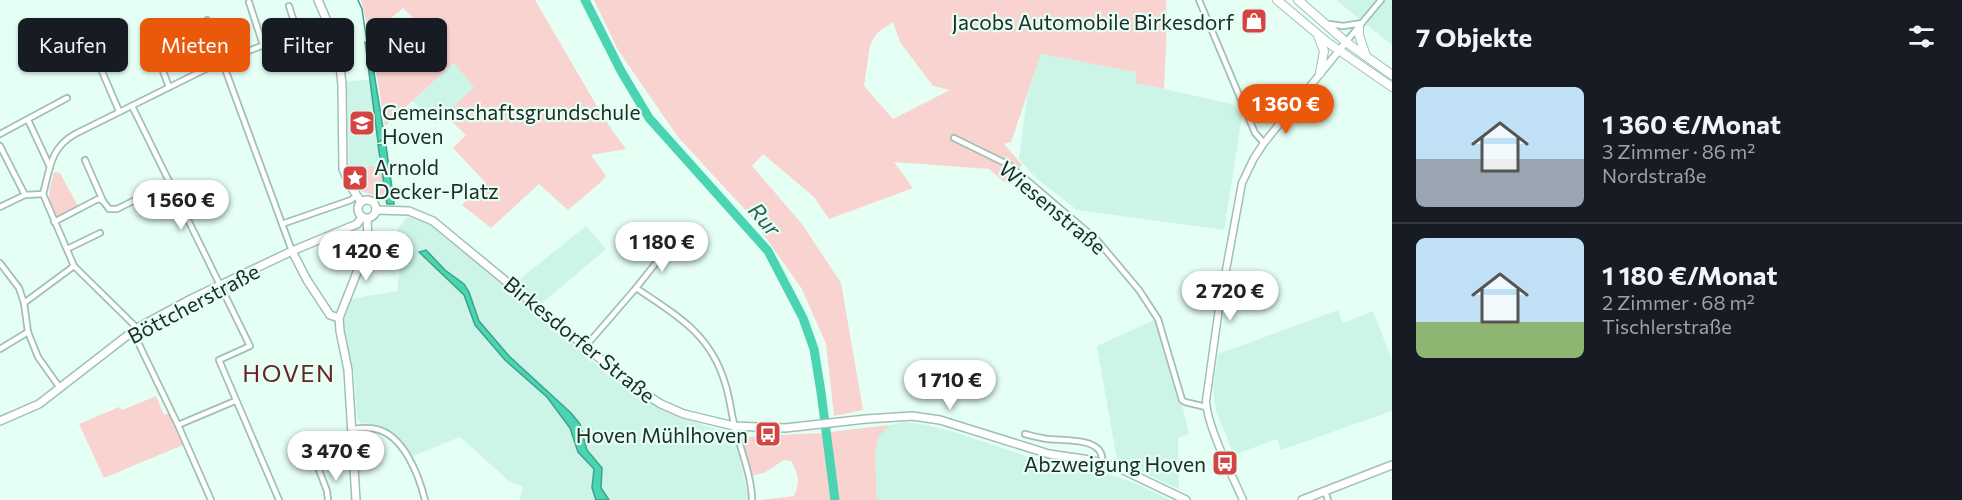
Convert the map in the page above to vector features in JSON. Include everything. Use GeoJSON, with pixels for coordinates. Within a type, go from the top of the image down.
{"type":"FeatureCollection","features":[{"type":"Feature","properties":{"kind":"main road"},"geometry":{"type":"LineString","coordinates":[[318,0],[326,18]]}},
{"type":"Feature","properties":{"kind":"main road"},"geometry":{"type":"LineString","coordinates":[[1277,0],[1339,51],[1392,87]]}},
{"type":"Feature","properties":{"kind":"main road"},"geometry":{"type":"LineString","coordinates":[[1298,0],[1346,42],[1392,75]]}},
{"type":"Feature","properties":{"kind":"main road"},"geometry":{"type":"LineString","coordinates":[[1360,25],[1362,48],[1367,58]]}},
{"type":"Feature","properties":{"kind":"main road"},"geometry":{"type":"LineString","coordinates":[[1318,35],[1324,51],[1320,73]]}},
{"type":"Feature","properties":{"kind":"main road"},"geometry":{"type":"LineString","coordinates":[[341,72],[343,169],[358,199],[358,210],[364,218],[368,239],[366,252],[339,318],[348,370],[356,500]]}},
{"type":"Feature","properties":{"kind":"main road"},"geometry":{"type":"LineString","coordinates":[[358,199],[372,201],[376,206],[372,217],[364,218]]}},
{"type":"Feature","properties":{"kind":"main road","name":"Birkesdorfer Straße"},"geometry":{"type":"LineString","coordinates":[[376,210],[409,211],[433,220],[638,390],[684,414],[734,426],[772,428],[912,416],[940,420],[1049,454],[1102,462],[1132,473],[1186,500]]}},
{"type":"Feature","properties":{"kind":"main road","name":"Böttcherstraße"},"geometry":{"type":"LineString","coordinates":[[0,421],[39,404],[135,330],[220,285],[357,224],[364,218]]}},
{"type":"Feature","properties":{"kind":"main road"},"geometry":{"type":"LineString","coordinates":[[292,251],[307,280],[330,315],[339,318]]}},
{"type":"Feature","properties":{"kind":"main road"},"geometry":{"type":"LineString","coordinates":[[1302,500],[1392,465]]}},
{"type":"Feature","properties":{"kind":"street"},"geometry":{"type":"LineString","coordinates":[[1199,0],[1255,133],[1264,143]]}},
{"type":"Feature","properties":{"kind":"street"},"geometry":{"type":"LineString","coordinates":[[1243,500],[1206,407],[1219,308],[1242,183],[1264,143],[1381,0]]}},
{"type":"Feature","properties":{"kind":"street"},"geometry":{"type":"LineString","coordinates":[[249,2],[262,42]]}},
{"type":"Feature","properties":{"kind":"street"},"geometry":{"type":"LineString","coordinates":[[289,6],[293,18]]}},
{"type":"Feature","properties":{"kind":"street"},"geometry":{"type":"LineString","coordinates":[[1320,21],[1338,26],[1360,25]]}},
{"type":"Feature","properties":{"kind":"street"},"geometry":{"type":"LineString","coordinates":[[102,72],[119,111]]}},
{"type":"Feature","properties":{"kind":"street"},"geometry":{"type":"LineString","coordinates":[[163,72],[169,87]]}},
{"type":"Feature","properties":{"kind":"street"},"geometry":{"type":"LineString","coordinates":[[200,72],[63,140],[56,149],[43,194],[74,266],[135,330],[211,500]]}},
{"type":"Feature","properties":{"kind":"street"},"geometry":{"type":"LineString","coordinates":[[226,72],[292,251]]}},
{"type":"Feature","properties":{"kind":"street"},"geometry":{"type":"LineString","coordinates":[[0,134],[67,98]]}},
{"type":"Feature","properties":{"kind":"street"},"geometry":{"type":"LineString","coordinates":[[132,106],[250,346],[219,360],[279,500]]}},
{"type":"Feature","properties":{"kind":"street"},"geometry":{"type":"LineString","coordinates":[[27,120],[50,167]]}},
{"type":"Feature","properties":{"kind":"street","name":"Wiesenstraße"},"geometry":{"type":"LineString","coordinates":[[954,138],[1009,165],[1097,240],[1154,311],[1182,400],[1206,407]]}},
{"type":"Feature","properties":{"kind":"street"},"geometry":{"type":"LineString","coordinates":[[0,146],[25,195]]}},
{"type":"Feature","properties":{"kind":"street"},"geometry":{"type":"LineString","coordinates":[[85,160],[103,201],[109,209],[117,209],[169,183]]}},
{"type":"Feature","properties":{"kind":"street"},"geometry":{"type":"LineString","coordinates":[[0,207],[25,195],[43,194]]}},
{"type":"Feature","properties":{"kind":"street"},"geometry":{"type":"LineString","coordinates":[[282,224],[358,199]]}},
{"type":"Feature","properties":{"kind":"street"},"geometry":{"type":"LineString","coordinates":[[54,222],[98,200],[103,201]]}},
{"type":"Feature","properties":{"kind":"street"},"geometry":{"type":"LineString","coordinates":[[67,249],[100,233]]}},
{"type":"Feature","properties":{"kind":"street"},"geometry":{"type":"LineString","coordinates":[[585,347],[671,244]]}},
{"type":"Feature","properties":{"kind":"street"},"geometry":{"type":"LineString","coordinates":[[0,263],[3,272],[19,288],[24,303],[28,332],[38,357],[60,388]]}},
{"type":"Feature","properties":{"kind":"street"},"geometry":{"type":"LineString","coordinates":[[24,303],[74,266]]}},
{"type":"Feature","properties":{"kind":"street"},"geometry":{"type":"LineString","coordinates":[[636,288],[688,324],[702,338],[713,356],[725,384],[752,500]]}},
{"type":"Feature","properties":{"kind":"street"},"geometry":{"type":"LineString","coordinates":[[0,349],[28,332]]}},
{"type":"Feature","properties":{"kind":"street"},"geometry":{"type":"LineString","coordinates":[[178,425],[235,400]]}},
{"type":"Feature","properties":{"kind":"street"},"geometry":{"type":"LineString","coordinates":[[352,429],[378,429],[391,437],[406,452],[415,466],[426,500]]}},
{"type":"Feature","properties":{"kind":"street"},"geometry":{"type":"LineString","coordinates":[[1025,434],[1047,439],[1085,442],[1100,450],[1103,456],[1102,462]]}},
{"type":"Feature","properties":{"kind":"street"},"geometry":{"type":"LineString","coordinates":[[319,470],[327,490],[328,500]]}},
{"type":"Feature","properties":{"kind":"street"},"geometry":{"type":"LineString","coordinates":[[1325,491],[1328,500]]}},
{"type":"Feature","properties":{"kind":"shaded area"},"geometry":{"type":"Polygon","coordinates":[[[361,0],[535,0],[605,120],[626,149],[591,155],[606,176],[568,210],[539,184],[491,228],[462,205],[485,182],[453,148],[466,135],[445,115],[474,87],[454,63],[447,69],[447,18],[411,18],[403,8],[391,18],[366,18],[366,20],[361,0]]]}},
{"type":"Feature","properties":{"kind":"shaded area"},"geometry":{"type":"Polygon","coordinates":[[[594,0],[1166,0],[1164,89],[1136,83],[1136,72],[1041,54],[1011,142],[1004,144],[1022,165],[1004,182],[989,169],[894,162],[913,188],[829,219],[814,197],[763,154],[752,166],[802,224],[841,283],[863,410],[834,416],[826,344],[802,289],[749,214],[678,137],[618,50],[594,0]],[[893,22],[877,33],[870,45],[864,86],[893,119],[950,90],[933,86],[900,42],[893,22]]]}},
{"type":"Feature","properties":{"kind":"shaded area"},"geometry":{"type":"Polygon","coordinates":[[[1336,0],[1392,0],[1392,45],[1356,16],[1336,0]]]}},
{"type":"Feature","properties":{"kind":"shaded area"},"geometry":{"type":"Polygon","coordinates":[[[1041,54],[1137,72],[1136,83],[1232,104],[1242,116],[1224,230],[1077,210],[1035,177],[1019,159],[1027,97],[1041,54]]]}},
{"type":"Feature","properties":{"kind":"shaded area"},"geometry":{"type":"Polygon","coordinates":[[[454,63],[475,87],[435,124],[413,101],[447,72],[454,63]]]}},
{"type":"Feature","properties":{"kind":"shaded area"},"geometry":{"type":"Polygon","coordinates":[[[369,72],[374,72],[385,140],[378,142],[369,72]]]}},
{"type":"Feature","properties":{"kind":"shaded area"},"geometry":{"type":"Polygon","coordinates":[[[376,72],[444,72],[385,126],[376,72]]]}},
{"type":"Feature","properties":{"kind":"shaded area","name":"Gemeinschaftsgrundschule Hoven"},"geometry":{"type":"Polygon","coordinates":[[[370,80],[381,166],[349,168],[347,81],[370,80]]]}},
{"type":"Feature","properties":{"kind":"shaded area"},"geometry":{"type":"Polygon","coordinates":[[[386,144],[394,204],[387,204],[378,145],[386,144]]]}},
{"type":"Feature","properties":{"kind":"shaded area"},"geometry":{"type":"Polygon","coordinates":[[[381,166],[387,204],[376,196],[361,191],[352,178],[349,168],[381,166]]]}},
{"type":"Feature","properties":{"kind":"shaded area"},"geometry":{"type":"Polygon","coordinates":[[[54,172],[60,173],[78,206],[58,217],[50,201],[54,172]]]}},
{"type":"Feature","properties":{"kind":"shaded area"},"geometry":{"type":"Polygon","coordinates":[[[406,217],[430,225],[497,278],[608,375],[658,408],[728,433],[736,441],[749,500],[520,500],[523,487],[509,481],[460,437],[413,456],[396,435],[379,425],[360,423],[357,419],[354,373],[342,320],[350,299],[397,291],[401,261],[393,237],[406,217]]]}},
{"type":"Feature","properties":{"kind":"shaded area"},"geometry":{"type":"Polygon","coordinates":[[[586,226],[606,249],[540,305],[515,283],[586,226]]]}},
{"type":"Feature","properties":{"kind":"shaded area"},"geometry":{"type":"Polygon","coordinates":[[[426,250],[445,270],[464,284],[479,321],[509,356],[580,424],[587,450],[602,468],[601,488],[609,500],[596,500],[592,488],[594,469],[578,452],[570,428],[547,397],[505,360],[475,325],[464,295],[419,252],[426,250]]]}},
{"type":"Feature","properties":{"kind":"shaded area"},"geometry":{"type":"Polygon","coordinates":[[[1338,310],[1343,323],[1373,311],[1392,360],[1392,411],[1281,450],[1277,439],[1234,455],[1216,411],[1213,389],[1218,354],[1338,310]]]}},
{"type":"Feature","properties":{"kind":"shaded area"},"geometry":{"type":"Polygon","coordinates":[[[1154,320],[1177,398],[1182,404],[1189,434],[1178,438],[1179,489],[1117,460],[1097,346],[1154,320]]]}},
{"type":"Feature","properties":{"kind":"shaded area"},"geometry":{"type":"Polygon","coordinates":[[[156,396],[164,415],[169,413],[183,445],[104,478],[79,424],[119,407],[122,410],[156,396]]]}},
{"type":"Feature","properties":{"kind":"shaded area"},"geometry":{"type":"Polygon","coordinates":[[[905,422],[957,433],[1032,458],[1064,465],[1090,467],[1139,485],[1170,500],[877,500],[875,453],[879,435],[890,425],[905,422]]]}},
{"type":"Feature","properties":{"kind":"shaded area"},"geometry":{"type":"Polygon","coordinates":[[[890,425],[879,436],[875,453],[877,500],[760,500],[794,496],[798,482],[797,475],[791,461],[784,460],[764,473],[750,476],[741,441],[745,437],[821,433],[890,425]]]}},
{"type":"Feature","properties":{"kind":"waterway"},"geometry":{"type":"LineString","coordinates":[[358,0],[362,9],[366,36]]}},
{"type":"Feature","properties":{"kind":"waterway","name":"Rur"},"geometry":{"type":"LineString","coordinates":[[585,0],[621,71],[649,118],[768,251],[803,318],[814,349],[835,500]]}},
{"type":"Feature","properties":{"kind":"place","name":"Jacobs Automobile Birkesdorf"},"geometry":{"type":"Point","coordinates":[1254,21]}},
{"type":"Feature","properties":{"kind":"place","name":"Gemeinschaftsgrundschule Hoven"},"geometry":{"type":"Point","coordinates":[362,123]}},
{"type":"Feature","properties":{"kind":"place","name":"Arnold Decker-Platz"},"geometry":{"type":"Point","coordinates":[355,178]}},
{"type":"Feature","properties":{"kind":"place","name":"Hoven Mühlhoven"},"geometry":{"type":"Point","coordinates":[768,434]}},
{"type":"Feature","properties":{"kind":"place","name":"Abzweigung Hoven"},"geometry":{"type":"Point","coordinates":[1225,463]}},
{"type":"Feature","properties":{"kind":"district","name":"HOVEN"},"geometry":{"type":"Point","coordinates":[289,372]}}]}
